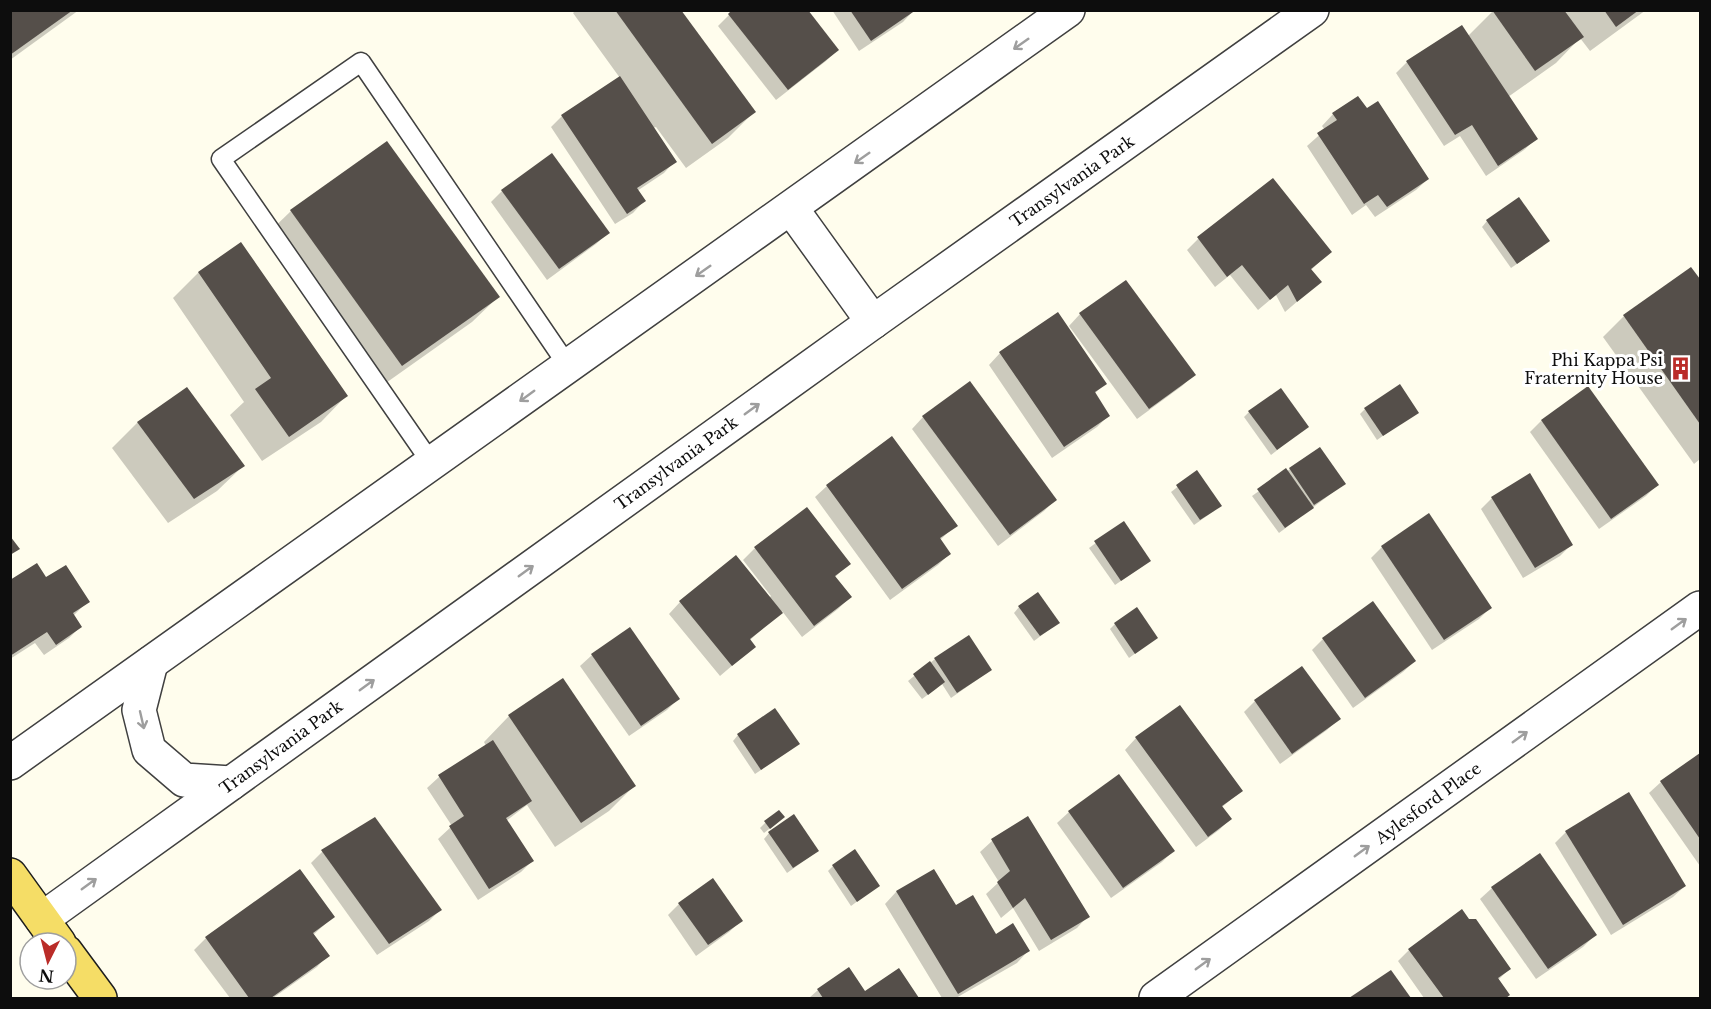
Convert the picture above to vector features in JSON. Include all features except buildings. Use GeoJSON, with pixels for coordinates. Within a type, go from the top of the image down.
{"type":"FeatureCollection","features":[{"type":"Feature","properties":{"kind":"main road"},"geometry":{"type":"LineString","coordinates":[[10,875],[51,931]]}},
{"type":"Feature","properties":{"kind":"main road"},"geometry":{"type":"LineString","coordinates":[[78,969],[100,999]]}},
{"type":"Feature","properties":{"kind":"street"},"geometry":{"type":"LineString","coordinates":[[10,763],[1068,10]]}},
{"type":"Feature","properties":{"kind":"street","name":"Transylvania Park"},"geometry":{"type":"LineString","coordinates":[[51,931],[231,783],[1312,10]]}},
{"type":"Feature","properties":{"kind":"street"},"geometry":{"type":"LineString","coordinates":[[791,208],[873,322]]}},
{"type":"Feature","properties":{"kind":"street","name":"Aylesford Place"},"geometry":{"type":"LineString","coordinates":[[1156,999],[1701,608]]}},
{"type":"Feature","properties":{"kind":"street"},"geometry":{"type":"LineString","coordinates":[[151,663],[139,710],[149,750],[184,780],[231,783]]}},
{"type":"Feature","properties":{"kind":"lane"},"geometry":{"type":"LineString","coordinates":[[432,464],[221,159],[361,62],[568,366]]}},
{"type":"Feature","properties":{"kind":"place","name":"Phi Kappa Psi Fraternity House"},"geometry":{"type":"Point","coordinates":[1681,369]}}]}
